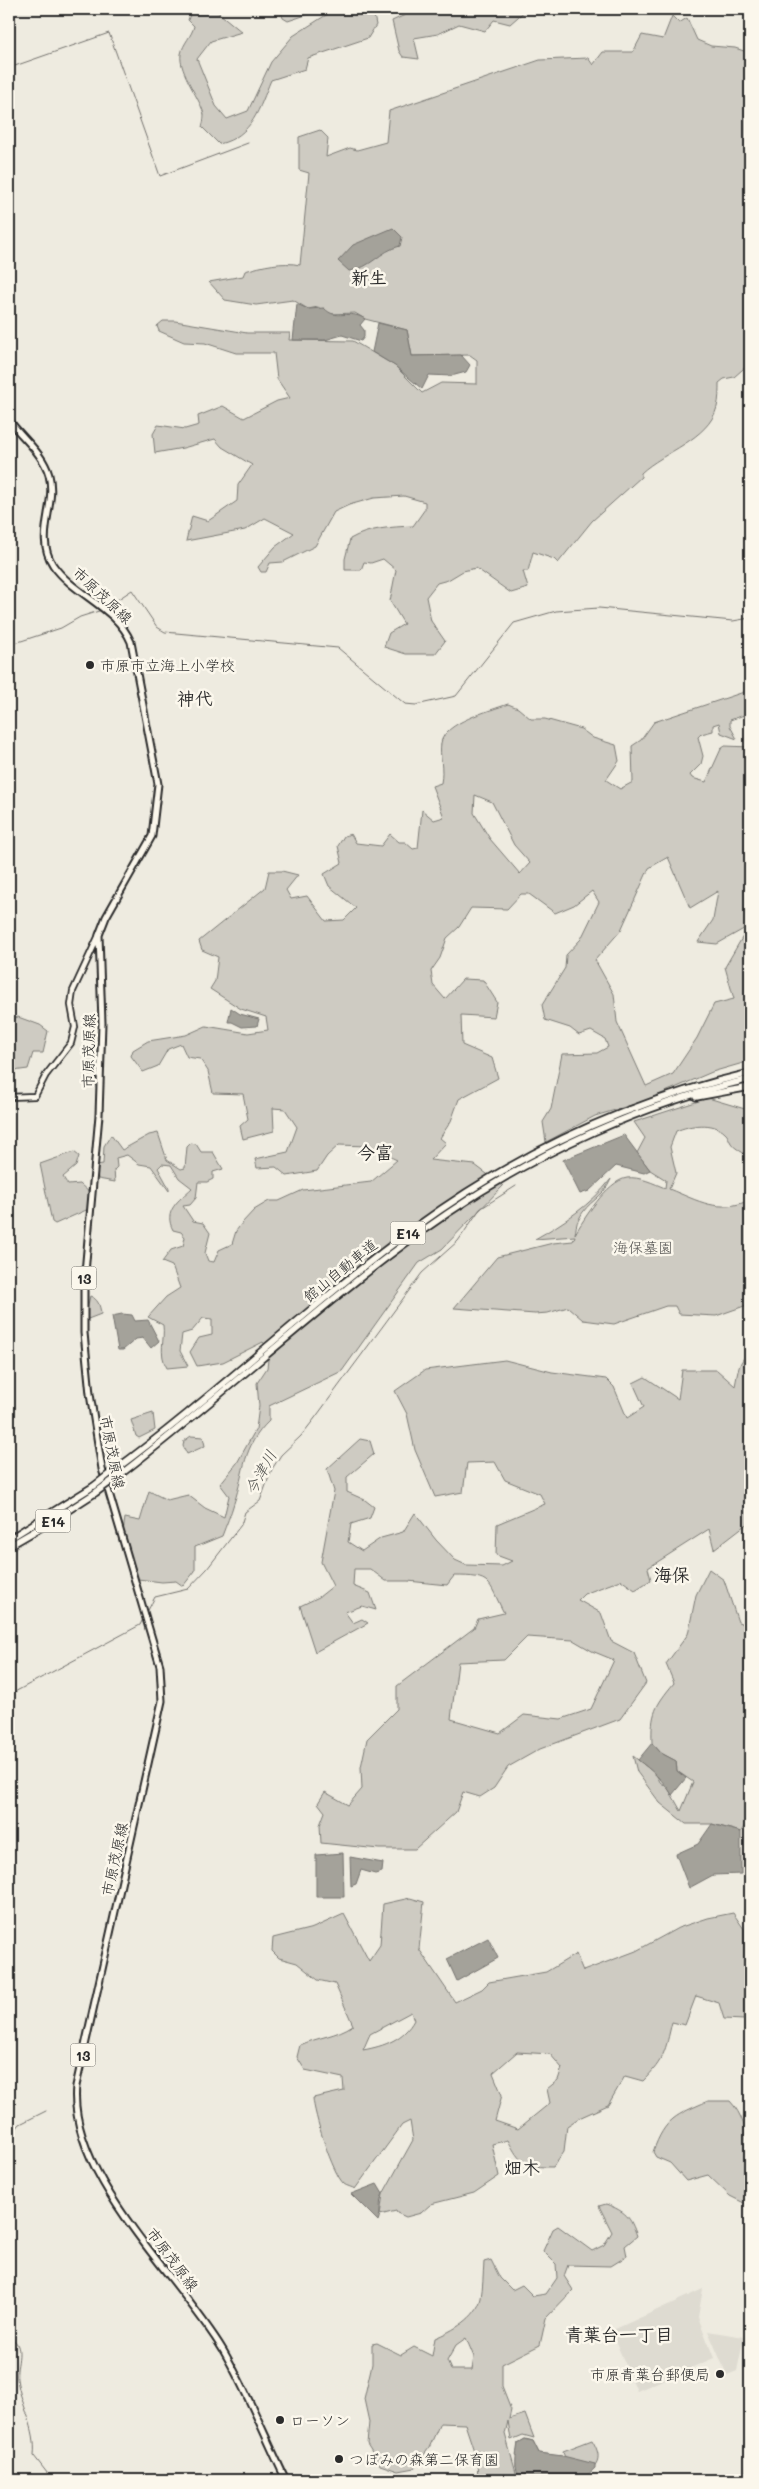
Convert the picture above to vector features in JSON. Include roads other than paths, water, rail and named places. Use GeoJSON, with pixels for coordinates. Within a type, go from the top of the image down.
{"type":"FeatureCollection","features":[{"type":"Feature","properties":{"kind":"highway","name":"館山自動車道"},"geometry":{"type":"LineString","coordinates":[[9,1539],[94,1486],[184,1417],[372,1261],[470,1190],[517,1162],[592,1124],[682,1091],[750,1072]]}},
{"type":"Feature","properties":{"kind":"highway","name":"館山自動車道"},"geometry":{"type":"LineString","coordinates":[[9,1546],[113,1480],[188,1422],[373,1268],[449,1212],[509,1175],[565,1145],[602,1128],[681,1099],[750,1079]]}},
{"type":"Feature","properties":{"kind":"highway"},"geometry":{"type":"LineString","coordinates":[[681,1099],[750,1087]]}},
{"type":"Feature","properties":{"kind":"main road","name":"市原茂原線"},"geometry":{"type":"LineString","coordinates":[[9,420],[37,453],[49,474],[51,488],[45,543],[53,565],[120,623],[131,642],[158,778],[152,836],[106,917],[99,934],[102,1059],[84,1284],[84,1333],[90,1394],[102,1469],[162,1673],[161,1708],[76,2086],[77,2121],[82,2139],[111,2194],[223,2349],[286,2480]]}},
{"type":"Feature","properties":{"kind":"main road"},"geometry":{"type":"LineString","coordinates":[[9,1097],[35,1096],[46,1075],[68,1049],[75,1027],[72,991],[99,934]]}},
{"type":"Feature","properties":{"kind":"waterway"},"geometry":{"type":"LineString","coordinates":[[9,68],[109,33],[160,176],[248,143]]}},
{"type":"Feature","properties":{"kind":"waterway"},"geometry":{"type":"LineString","coordinates":[[105,608],[132,590],[157,627],[165,632],[338,648],[405,704],[416,705],[456,696],[514,623],[556,611],[599,608],[733,621],[750,618]]}},
{"type":"Feature","properties":{"kind":"waterway"},"geometry":{"type":"LineString","coordinates":[[9,645],[61,628],[80,617],[102,610]]}},
{"type":"Feature","properties":{"kind":"waterway","name":"今津川"},"geometry":{"type":"LineString","coordinates":[[146,1614],[155,1597],[188,1589],[207,1569],[241,1525],[245,1512],[260,1501],[272,1469],[281,1455],[301,1436],[315,1418],[422,1273],[458,1241],[480,1209],[516,1186]]}},
{"type":"Feature","properties":{"kind":"waterway","name":"今津川"},"geometry":{"type":"LineString","coordinates":[[9,1695],[140,1625],[143,1619]]}},
{"type":"Feature","properties":{"kind":"waterway"},"geometry":{"type":"LineString","coordinates":[[9,2137],[20,2124],[46,2111]]}},
{"type":"Feature","properties":{"kind":"waterway"},"geometry":{"type":"LineString","coordinates":[[9,2337],[18,2345],[17,2379],[31,2426],[34,2456],[51,2478]]}},
{"type":"Feature","properties":{"kind":"place","name":"市原市立海上小学校"},"geometry":{"type":"Point","coordinates":[90,665]}},
{"type":"Feature","properties":{"kind":"place","name":"市原青葉台郵便局"},"geometry":{"type":"Point","coordinates":[720,2374]}},
{"type":"Feature","properties":{"kind":"place","name":"ローソン"},"geometry":{"type":"Point","coordinates":[280,2420]}},
{"type":"Feature","properties":{"kind":"place","name":"つぼみの森第二保育園"},"geometry":{"type":"Point","coordinates":[339,2459]}},
{"type":"Feature","properties":{"kind":"district","name":"新生"},"geometry":{"type":"Point","coordinates":[369,277]}},
{"type":"Feature","properties":{"kind":"district","name":"神代"},"geometry":{"type":"Point","coordinates":[195,698]}},
{"type":"Feature","properties":{"kind":"district","name":"今富"},"geometry":{"type":"Point","coordinates":[375,1152]}},
{"type":"Feature","properties":{"kind":"district","name":"海保"},"geometry":{"type":"Point","coordinates":[672,1574]}},
{"type":"Feature","properties":{"kind":"district","name":"畑木"},"geometry":{"type":"Point","coordinates":[522,2167]}},
{"type":"Feature","properties":{"kind":"district","name":"青葉台一丁目"},"geometry":{"type":"Point","coordinates":[619,2334]}},
{"type":"Feature","properties":{"kind":"park label","name":"海保墓園"},"geometry":{"type":"Point","coordinates":[643,1247]}}]}
